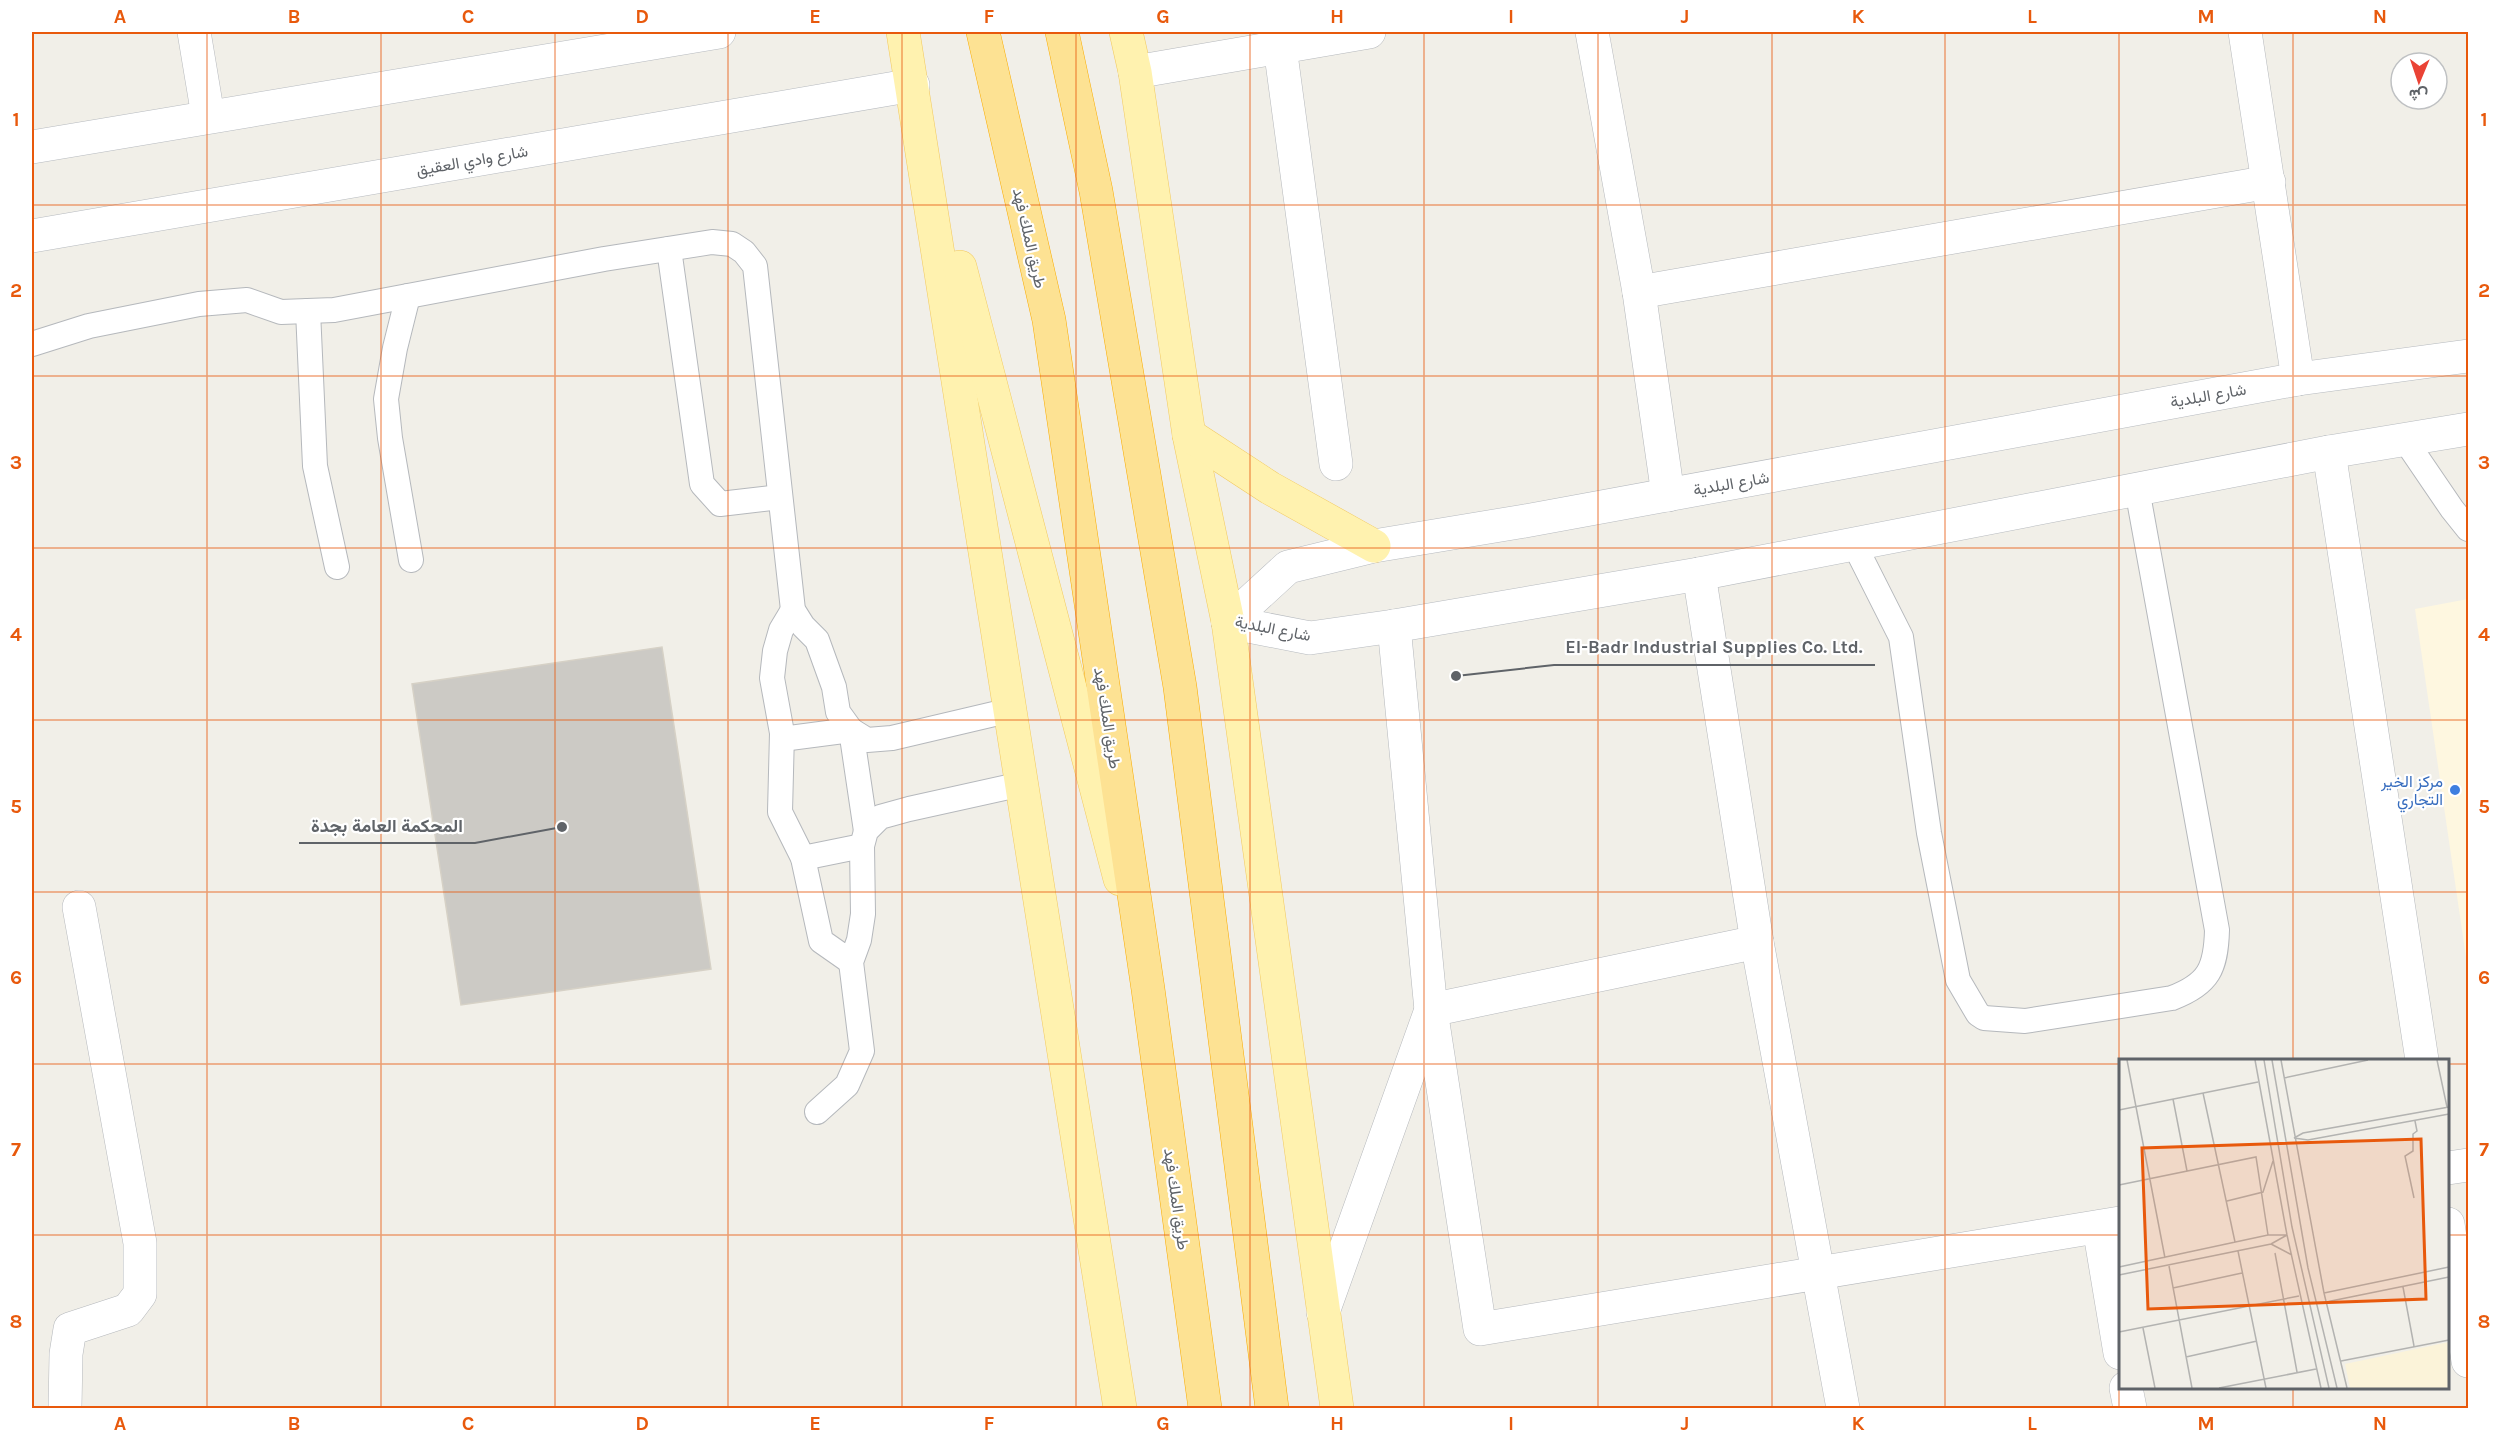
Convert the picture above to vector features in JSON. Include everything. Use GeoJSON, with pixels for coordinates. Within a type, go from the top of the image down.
{"type":"FeatureCollection","features":[{"type":"Feature","properties":{"kind":"highway","name":"طريق الملك فهد"},"geometry":{"type":"LineString","coordinates":[[983,32],[1048,320],[1149,989],[1205,1408]]}},
{"type":"Feature","properties":{"kind":"highway"},"geometry":{"type":"LineString","coordinates":[[1062,32],[1096,191],[1180,687],[1272,1408]]}},
{"type":"Feature","properties":{"kind":"main road"},"geometry":{"type":"LineString","coordinates":[[903,32],[1120,1408]]}},
{"type":"Feature","properties":{"kind":"main road"},"geometry":{"type":"LineString","coordinates":[[1126,32],[1135,72],[1189,435],[1228,622],[1337,1408]]}},
{"type":"Feature","properties":{"kind":"main road"},"geometry":{"type":"LineString","coordinates":[[913,85],[1149,989]]}},
{"type":"Feature","properties":{"kind":"main road"},"geometry":{"type":"LineString","coordinates":[[1189,435],[1270,488],[1374,546]]}},
{"type":"Feature","properties":{"kind":"street"},"geometry":{"type":"LineString","coordinates":[[194,32],[208,116]]}},
{"type":"Feature","properties":{"kind":"street"},"geometry":{"type":"LineString","coordinates":[[32,147],[719,32]]}},
{"type":"Feature","properties":{"kind":"street"},"geometry":{"type":"LineString","coordinates":[[1135,72],[1279,39],[1369,32]]}},
{"type":"Feature","properties":{"kind":"street"},"geometry":{"type":"LineString","coordinates":[[1592,32],[1639,292],[1668,495]]}},
{"type":"Feature","properties":{"kind":"street"},"geometry":{"type":"LineString","coordinates":[[2245,32],[2298,379]]}},
{"type":"Feature","properties":{"kind":"street"},"geometry":{"type":"LineString","coordinates":[[1279,39],[1336,464]]}},
{"type":"Feature","properties":{"kind":"street","name":"شارع وادي العقيق"},"geometry":{"type":"LineString","coordinates":[[32,236],[913,85]]}},
{"type":"Feature","properties":{"kind":"street"},"geometry":{"type":"LineString","coordinates":[[1639,292],[2269,182]]}},
{"type":"Feature","properties":{"kind":"street","name":"شارع البلدية"},"geometry":{"type":"LineString","coordinates":[[1228,622],[1288,567],[1374,546],[1668,495],[2298,379],[2469,356]]}},
{"type":"Feature","properties":{"kind":"street","name":"شارع البلدية"},"geometry":{"type":"LineString","coordinates":[[1228,622],[1310,638],[1394,626],[1699,574],[2329,452],[2469,429]]}},
{"type":"Feature","properties":{"kind":"street"},"geometry":{"type":"LineString","coordinates":[[2329,452],[2422,1059]]}},
{"type":"Feature","properties":{"kind":"street"},"geometry":{"type":"LineString","coordinates":[[1699,574],[1757,942],[1843,1408]]}},
{"type":"Feature","properties":{"kind":"street"},"geometry":{"type":"LineString","coordinates":[[1394,626],[1431,1010],[1480,1329],[2110,1225],[2119,1330]]}},
{"type":"Feature","properties":{"kind":"street"},"geometry":{"type":"LineString","coordinates":[[65,1408],[66,1354],[70,1329],[128,1310],[140,1294],[140,1243],[80,907]]}},
{"type":"Feature","properties":{"kind":"street"},"geometry":{"type":"LineString","coordinates":[[1431,1010],[1757,942]]}},
{"type":"Feature","properties":{"kind":"street"},"geometry":{"type":"LineString","coordinates":[[1323,1312],[1431,1010]]}},
{"type":"Feature","properties":{"kind":"street"},"geometry":{"type":"LineString","coordinates":[[2449,1168],[2469,1165]]}},
{"type":"Feature","properties":{"kind":"street"},"geometry":{"type":"LineString","coordinates":[[2449,1231],[2469,1361]]}},
{"type":"Feature","properties":{"kind":"street"},"geometry":{"type":"LineString","coordinates":[[2126,1389],[2130,1408]]}},
{"type":"Feature","properties":{"kind":"lane"},"geometry":{"type":"LineString","coordinates":[[32,344],[89,326],[199,304],[247,300],[281,312],[334,310],[669,249],[712,242],[732,244],[744,252],[755,266],[793,610],[803,626],[817,640],[834,687],[838,712],[851,730],[867,740],[892,738],[1011,710]]}},
{"type":"Feature","properties":{"kind":"lane"},"geometry":{"type":"LineString","coordinates":[[669,249],[702,484],[720,504],[780,497]]}},
{"type":"Feature","properties":{"kind":"lane"},"geometry":{"type":"LineString","coordinates":[[408,296],[395,348],[386,399],[390,438],[411,560]]}},
{"type":"Feature","properties":{"kind":"lane"},"geometry":{"type":"LineString","coordinates":[[308,311],[315,466],[337,567]]}},
{"type":"Feature","properties":{"kind":"lane"},"geometry":{"type":"LineString","coordinates":[[2405,440],[2452,509],[2469,529]]}},
{"type":"Feature","properties":{"kind":"lane"},"geometry":{"type":"LineString","coordinates":[[1854,544],[1901,637],[1929,833],[1958,980],[1978,1014],[1984,1018],[2025,1021],[2172,998],[2192,990],[2207,975],[2216,957],[2217,930],[2137,489]]}},
{"type":"Feature","properties":{"kind":"lane"},"geometry":{"type":"LineString","coordinates":[[793,610],[781,630],[775,651],[772,678],[782,739],[780,812],[803,858],[821,941],[851,962]]}},
{"type":"Feature","properties":{"kind":"lane"},"geometry":{"type":"LineString","coordinates":[[782,739],[851,730]]}},
{"type":"Feature","properties":{"kind":"lane"},"geometry":{"type":"LineString","coordinates":[[817,1112],[847,1085],[862,1051],[851,962],[859,940],[863,914],[864,839],[851,730]]}},
{"type":"Feature","properties":{"kind":"lane"},"geometry":{"type":"LineString","coordinates":[[803,858],[864,839],[880,817],[1023,784]]}},
{"type":"Feature","properties":{"kind":"shaded area","name":"مركز الخير التجاري"},"geometry":{"type":"Polygon","coordinates":[[[2468,599],[2468,971],[2415,609],[2468,599]]]}},
{"type":"Feature","properties":{"kind":"building"},"geometry":{"type":"Polygon","coordinates":[[[662,647],[711,969],[461,1005],[412,684],[662,647]]]}},
{"type":"Feature","properties":{"kind":"place","name":"El-Badr Industrial Supplies Co. Ltd."},"geometry":{"type":"Point","coordinates":[1456,676]}},
{"type":"Feature","properties":{"kind":"place","name":"مركز الخير التجاري"},"geometry":{"type":"Point","coordinates":[2455,790]}},
{"type":"Feature","properties":{"kind":"place","name":"المحكمة العامة بجدة"},"geometry":{"type":"Point","coordinates":[562,827]}}]}
